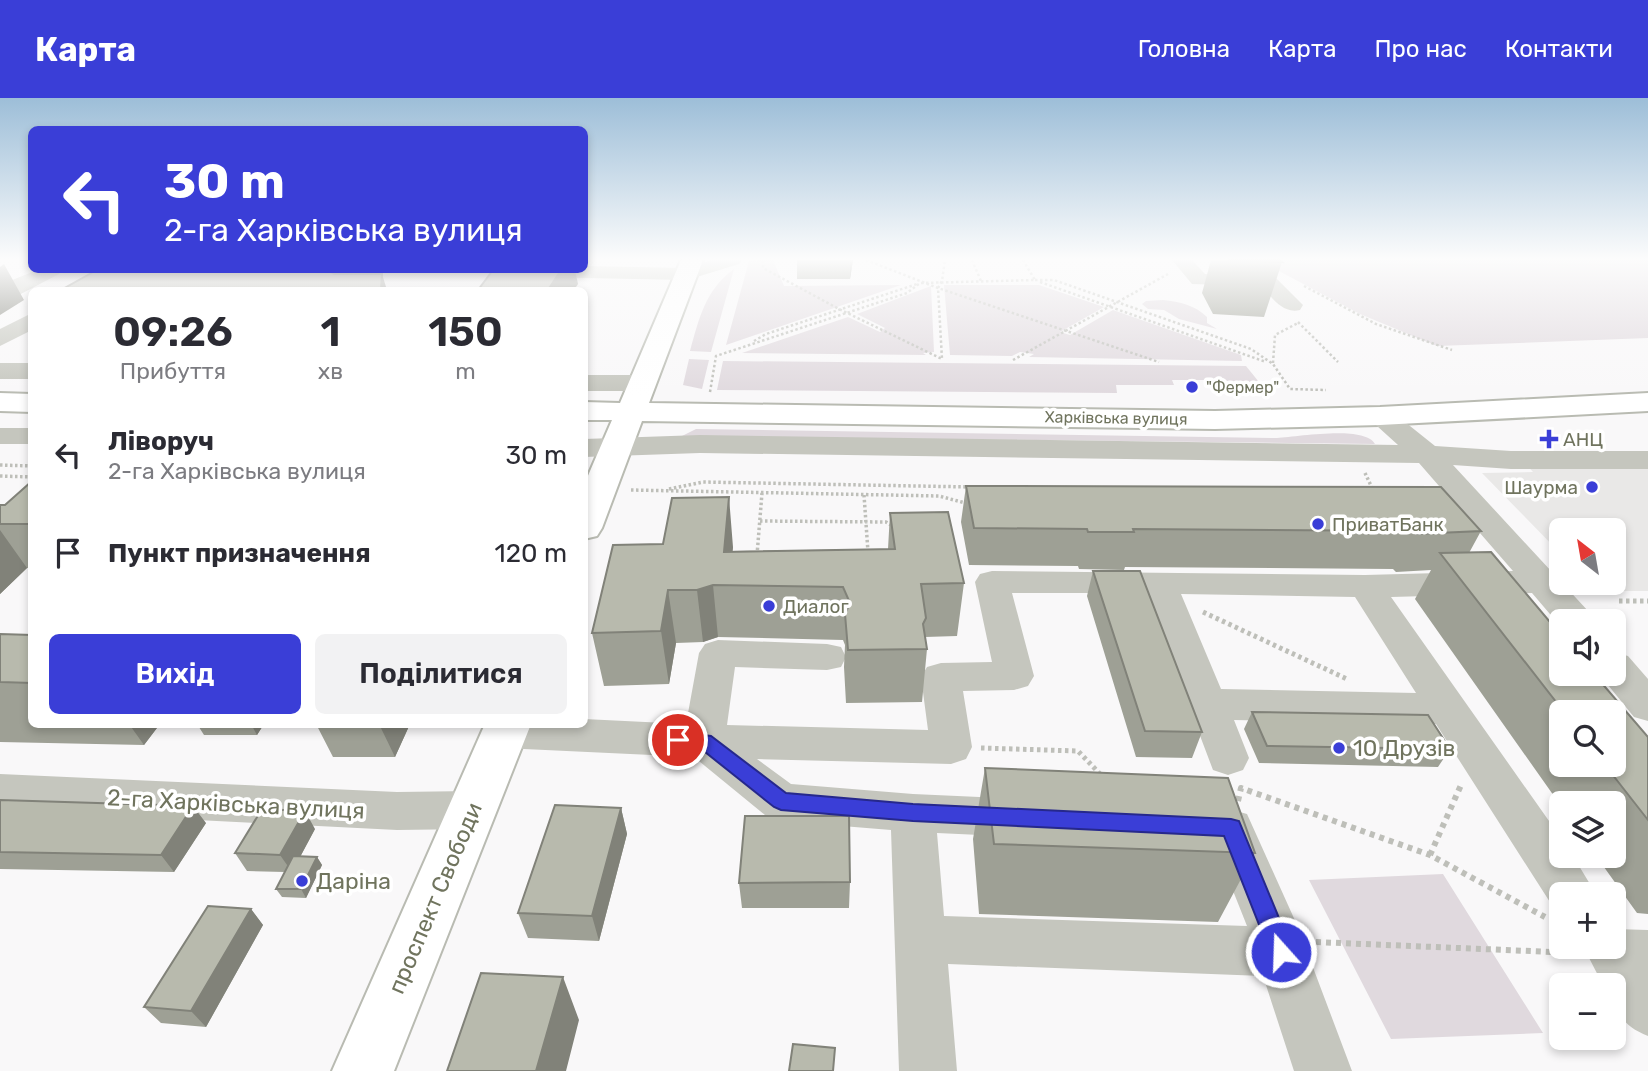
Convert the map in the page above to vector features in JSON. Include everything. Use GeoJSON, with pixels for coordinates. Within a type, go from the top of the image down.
{"type":"FeatureCollection","features":[{"type":"Feature","properties":{"kind":"main road"},"geometry":{"type":"LineString","coordinates":[[588,508],[600,448],[631,411],[674,305]]}},
{"type":"Feature","properties":{"kind":"main road"},"geometry":{"type":"LineString","coordinates":[[0,402],[28,403]]}},
{"type":"Feature","properties":{"kind":"main road","name":"Харківська вулиця"},"geometry":{"type":"LineString","coordinates":[[588,411],[1215,420],[1380,416],[1648,402]]}},
{"type":"Feature","properties":{"kind":"main road","name":"проспект Свободи"},"geometry":{"type":"LineString","coordinates":[[363,1071],[506,728]]}},
{"type":"Feature","properties":{"kind":"street"},"geometry":{"type":"LineString","coordinates":[[1288,305],[1295,314]]}},
{"type":"Feature","properties":{"kind":"street"},"geometry":{"type":"LineString","coordinates":[[0,339],[28,322]]}},
{"type":"Feature","properties":{"kind":"street"},"geometry":{"type":"LineString","coordinates":[[0,371],[28,372]]}},
{"type":"Feature","properties":{"kind":"street"},"geometry":{"type":"LineString","coordinates":[[588,383],[642,383]]}},
{"type":"Feature","properties":{"kind":"street"},"geometry":{"type":"LineString","coordinates":[[1380,416],[1427,454],[1565,609]]}},
{"type":"Feature","properties":{"kind":"street"},"geometry":{"type":"LineString","coordinates":[[0,436],[28,436]]}},
{"type":"Feature","properties":{"kind":"street"},"geometry":{"type":"LineString","coordinates":[[600,448],[700,444],[1427,454],[1511,460],[1648,460]]}},
{"type":"Feature","properties":{"kind":"street"},"geometry":{"type":"LineString","coordinates":[[506,728],[704,741],[951,747],[941,677],[1014,676],[992,582],[1161,588],[1541,582]]}},
{"type":"Feature","properties":{"kind":"street"},"geometry":{"type":"LineString","coordinates":[[1365,586],[1476,751],[1549,885]]}},
{"type":"Feature","properties":{"kind":"street"},"geometry":{"type":"LineString","coordinates":[[1161,588],[1207,704],[1224,797],[1323,1071]]}},
{"type":"Feature","properties":{"kind":"street"},"geometry":{"type":"LineString","coordinates":[[704,741],[718,653],[827,657]]}},
{"type":"Feature","properties":{"kind":"street"},"geometry":{"type":"LineString","coordinates":[[1626,680],[1648,706]]}},
{"type":"Feature","properties":{"kind":"street"},"geometry":{"type":"LineString","coordinates":[[1207,704],[1448,709]]}},
{"type":"Feature","properties":{"kind":"street"},"geometry":{"type":"LineString","coordinates":[[704,741],[781,802],[913,813],[1068,820]]}},
{"type":"Feature","properties":{"kind":"street","name":"2-га Харківська вулиця"},"geometry":{"type":"LineString","coordinates":[[0,792],[397,811],[472,810]]}},
{"type":"Feature","properties":{"kind":"street"},"geometry":{"type":"LineString","coordinates":[[913,813],[928,1071]]}},
{"type":"Feature","properties":{"kind":"street"},"geometry":{"type":"LineString","coordinates":[[920,939],[1281,952]]}},
{"type":"Feature","properties":{"kind":"street"},"geometry":{"type":"LineString","coordinates":[[1626,959],[1648,1009]]}},
{"type":"Feature","properties":{"kind":"path"},"geometry":{"type":"LineString","coordinates":[[832,305],[942,359],[939,305]]}},
{"type":"Feature","properties":{"kind":"path"},"geometry":{"type":"LineString","coordinates":[[750,344],[766,334],[850,305]]}},
{"type":"Feature","properties":{"kind":"path"},"geometry":{"type":"LineString","coordinates":[[710,394],[716,356],[750,344],[774,340],[870,305]]}},
{"type":"Feature","properties":{"kind":"path"},"geometry":{"type":"LineString","coordinates":[[993,305],[1159,362]]}},
{"type":"Feature","properties":{"kind":"path"},"geometry":{"type":"LineString","coordinates":[[1107,305],[1273,364]]}},
{"type":"Feature","properties":{"kind":"path"},"geometry":{"type":"LineString","coordinates":[[1013,360],[1115,305]]}},
{"type":"Feature","properties":{"kind":"path"},"geometry":{"type":"LineString","coordinates":[[1126,305],[1251,349],[1273,364],[1290,388],[1326,390]]}},
{"type":"Feature","properties":{"kind":"path"},"geometry":{"type":"LineString","coordinates":[[1338,305],[1390,331],[1452,350]]}},
{"type":"Feature","properties":{"kind":"path"},"geometry":{"type":"LineString","coordinates":[[1273,364],[1275,335],[1295,314],[1338,362]]}},
{"type":"Feature","properties":{"kind":"path"},"geometry":{"type":"LineString","coordinates":[[0,465],[28,466]]}},
{"type":"Feature","properties":{"kind":"path"},"geometry":{"type":"LineString","coordinates":[[1361,465],[1376,497]]}},
{"type":"Feature","properties":{"kind":"path"},"geometry":{"type":"LineString","coordinates":[[0,476],[28,477]]}},
{"type":"Feature","properties":{"kind":"path"},"geometry":{"type":"LineString","coordinates":[[662,491],[702,482],[981,487]]}},
{"type":"Feature","properties":{"kind":"path"},"geometry":{"type":"LineString","coordinates":[[631,490],[939,496],[974,504]]}},
{"type":"Feature","properties":{"kind":"path"},"geometry":{"type":"LineString","coordinates":[[757,563],[762,493]]}},
{"type":"Feature","properties":{"kind":"path"},"geometry":{"type":"LineString","coordinates":[[864,495],[868,563]]}},
{"type":"Feature","properties":{"kind":"path"},"geometry":{"type":"LineString","coordinates":[[760,521],[886,523],[898,529]]}},
{"type":"Feature","properties":{"kind":"path"},"geometry":{"type":"LineString","coordinates":[[1161,588],[1350,680]]}},
{"type":"Feature","properties":{"kind":"path"},"geometry":{"type":"LineString","coordinates":[[1619,601],[1648,601]]}},
{"type":"Feature","properties":{"kind":"path"},"geometry":{"type":"LineString","coordinates":[[951,747],[1078,751],[1102,776],[1116,778]]}},
{"type":"Feature","properties":{"kind":"path"},"geometry":{"type":"LineString","coordinates":[[1430,855],[1476,751]]}},
{"type":"Feature","properties":{"kind":"path"},"geometry":{"type":"LineString","coordinates":[[1224,797],[1430,855],[1549,902]]}},
{"type":"Feature","properties":{"kind":"shaded area"},"geometry":{"type":"Polygon","coordinates":[[[724,305],[711,352],[690,351],[700,317],[704,306],[724,305]]]}},
{"type":"Feature","properties":{"kind":"shaded area"},"geometry":{"type":"Polygon","coordinates":[[[737,305],[841,305],[726,345],[737,305]]]}},
{"type":"Feature","properties":{"kind":"shaded area"},"geometry":{"type":"Polygon","coordinates":[[[880,305],[932,305],[934,352],[923,353],[926,355],[742,353],[848,317],[880,332],[885,328],[857,314],[880,305]]]}},
{"type":"Feature","properties":{"kind":"shaded area"},"geometry":{"type":"Polygon","coordinates":[[[946,305],[1099,305],[1104,307],[1060,332],[1070,335],[1113,310],[1241,355],[1242,361],[1029,357],[1034,354],[1020,352],[1012,356],[950,355],[946,305]]]}},
{"type":"Feature","properties":{"kind":"shaded area"},"geometry":{"type":"Polygon","coordinates":[[[1144,305],[1188,305],[1207,317],[1207,323],[1217,329],[1179,319],[1164,310],[1148,309],[1144,305]]]}},
{"type":"Feature","properties":{"kind":"shaded area"},"geometry":{"type":"Polygon","coordinates":[[[1344,305],[1648,305],[1648,338],[1437,346],[1344,305]]]}},
{"type":"Feature","properties":{"kind":"shaded area"},"geometry":{"type":"Polygon","coordinates":[[[689,359],[709,360],[702,389],[683,385],[689,359]]]}},
{"type":"Feature","properties":{"kind":"shaded area"},"geometry":{"type":"Polygon","coordinates":[[[723,361],[1246,366],[1263,387],[1232,387],[1225,380],[1172,380],[1174,385],[1116,385],[1117,393],[717,390],[723,361]]]}},
{"type":"Feature","properties":{"kind":"shaded area"},"geometry":{"type":"Polygon","coordinates":[[[696,429],[1277,438],[1345,433],[1368,438],[1375,444],[682,436],[696,429]]]}},
{"type":"Feature","properties":{"kind":"shaded area"},"geometry":{"type":"Polygon","coordinates":[[[1525,463],[1648,466],[1648,591],[1626,591],[1626,518],[1549,518],[1549,542],[1482,473],[1533,472],[1525,463]]]}},
{"type":"Feature","properties":{"kind":"shaded area"},"geometry":{"type":"Polygon","coordinates":[[[1443,874],[1543,1033],[1391,1039],[1309,880],[1443,874]]]}},
{"type":"Feature","properties":{"kind":"building"},"geometry":{"type":"Polygon","coordinates":[[[28,485],[28,524],[0,524],[0,505],[5,505],[28,485]]]}},
{"type":"Feature","properties":{"kind":"building"},"geometry":{"type":"Polygon","coordinates":[[[966,486],[1441,487],[1481,531],[1415,534],[1413,531],[1133,529],[1134,532],[1088,532],[1087,529],[974,528],[966,486]]]}},
{"type":"Feature","properties":{"kind":"building"},"geometry":{"type":"Polygon","coordinates":[[[729,497],[724,552],[895,549],[890,513],[948,512],[964,583],[921,584],[927,649],[848,650],[845,614],[850,603],[843,587],[713,585],[697,590],[668,590],[661,631],[592,633],[613,545],[663,544],[672,498],[729,497]]]}},
{"type":"Feature","properties":{"kind":"building"},"geometry":{"type":"Polygon","coordinates":[[[1491,552],[1549,621],[1549,686],[1604,686],[1616,700],[1555,700],[1440,553],[1491,552]]]}},
{"type":"Feature","properties":{"kind":"building"},"geometry":{"type":"Polygon","coordinates":[[[1093,571],[1140,571],[1202,732],[1145,731],[1093,571]]]}},
{"type":"Feature","properties":{"kind":"building"},"geometry":{"type":"Polygon","coordinates":[[[0,634],[28,635],[28,683],[0,682],[0,634]]]}},
{"type":"Feature","properties":{"kind":"building"},"geometry":{"type":"Polygon","coordinates":[[[1626,711],[1648,737],[1648,820],[1614,777],[1626,777],[1626,711]]]}},
{"type":"Feature","properties":{"kind":"building"},"geometry":{"type":"Polygon","coordinates":[[[1252,712],[1428,715],[1450,749],[1267,746],[1252,712]]]}},
{"type":"Feature","properties":{"kind":"building"},"geometry":{"type":"Polygon","coordinates":[[[985,768],[1228,778],[1255,853],[994,844],[985,768]]]}},
{"type":"Feature","properties":{"kind":"building"},"geometry":{"type":"Polygon","coordinates":[[[0,800],[193,806],[161,855],[0,852],[0,800]]]}},
{"type":"Feature","properties":{"kind":"building"},"geometry":{"type":"Polygon","coordinates":[[[555,805],[621,808],[592,916],[518,913],[555,805]]]}},
{"type":"Feature","properties":{"kind":"building"},"geometry":{"type":"Polygon","coordinates":[[[262,809],[305,811],[280,855],[235,853],[262,809]]]}},
{"type":"Feature","properties":{"kind":"building"},"geometry":{"type":"Polygon","coordinates":[[[745,816],[849,816],[850,882],[739,883],[745,816]]]}},
{"type":"Feature","properties":{"kind":"building"},"geometry":{"type":"Polygon","coordinates":[[[293,856],[317,857],[301,889],[276,889],[293,856]]]}},
{"type":"Feature","properties":{"kind":"building"},"geometry":{"type":"Polygon","coordinates":[[[208,906],[251,909],[191,1011],[144,1007],[208,906]]]}},
{"type":"Feature","properties":{"kind":"building"},"geometry":{"type":"Polygon","coordinates":[[[481,973],[563,977],[536,1071],[447,1071],[481,973]]]}},
{"type":"Feature","properties":{"kind":"building"},"geometry":{"type":"Polygon","coordinates":[[[793,1044],[835,1048],[833,1071],[789,1071],[793,1044]]]}},
{"type":"Feature","properties":{"kind":"place","name":"\"Фермер\""},"geometry":{"type":"Point","coordinates":[1192,387]}},
{"type":"Feature","properties":{"kind":"place","name":"АНЦ"},"geometry":{"type":"Point","coordinates":[1549,439]}},
{"type":"Feature","properties":{"kind":"place","name":"Шаурма"},"geometry":{"type":"Point","coordinates":[1592,487]}},
{"type":"Feature","properties":{"kind":"place","name":"ПриватБанк"},"geometry":{"type":"Point","coordinates":[1318,524]}},
{"type":"Feature","properties":{"kind":"place","name":"Диалог"},"geometry":{"type":"Point","coordinates":[769,606]}},
{"type":"Feature","properties":{"kind":"place","name":"10 Друзів"},"geometry":{"type":"Point","coordinates":[1339,748]}},
{"type":"Feature","properties":{"kind":"place","name":"Даріна"},"geometry":{"type":"Point","coordinates":[302,881]}},
{"type":"Feature","properties":{"kind":"route"},"geometry":{"type":"LineString","coordinates":[[678,740],[704,741],[781,802],[913,813],[1231,828],[1281,952]]}}]}
